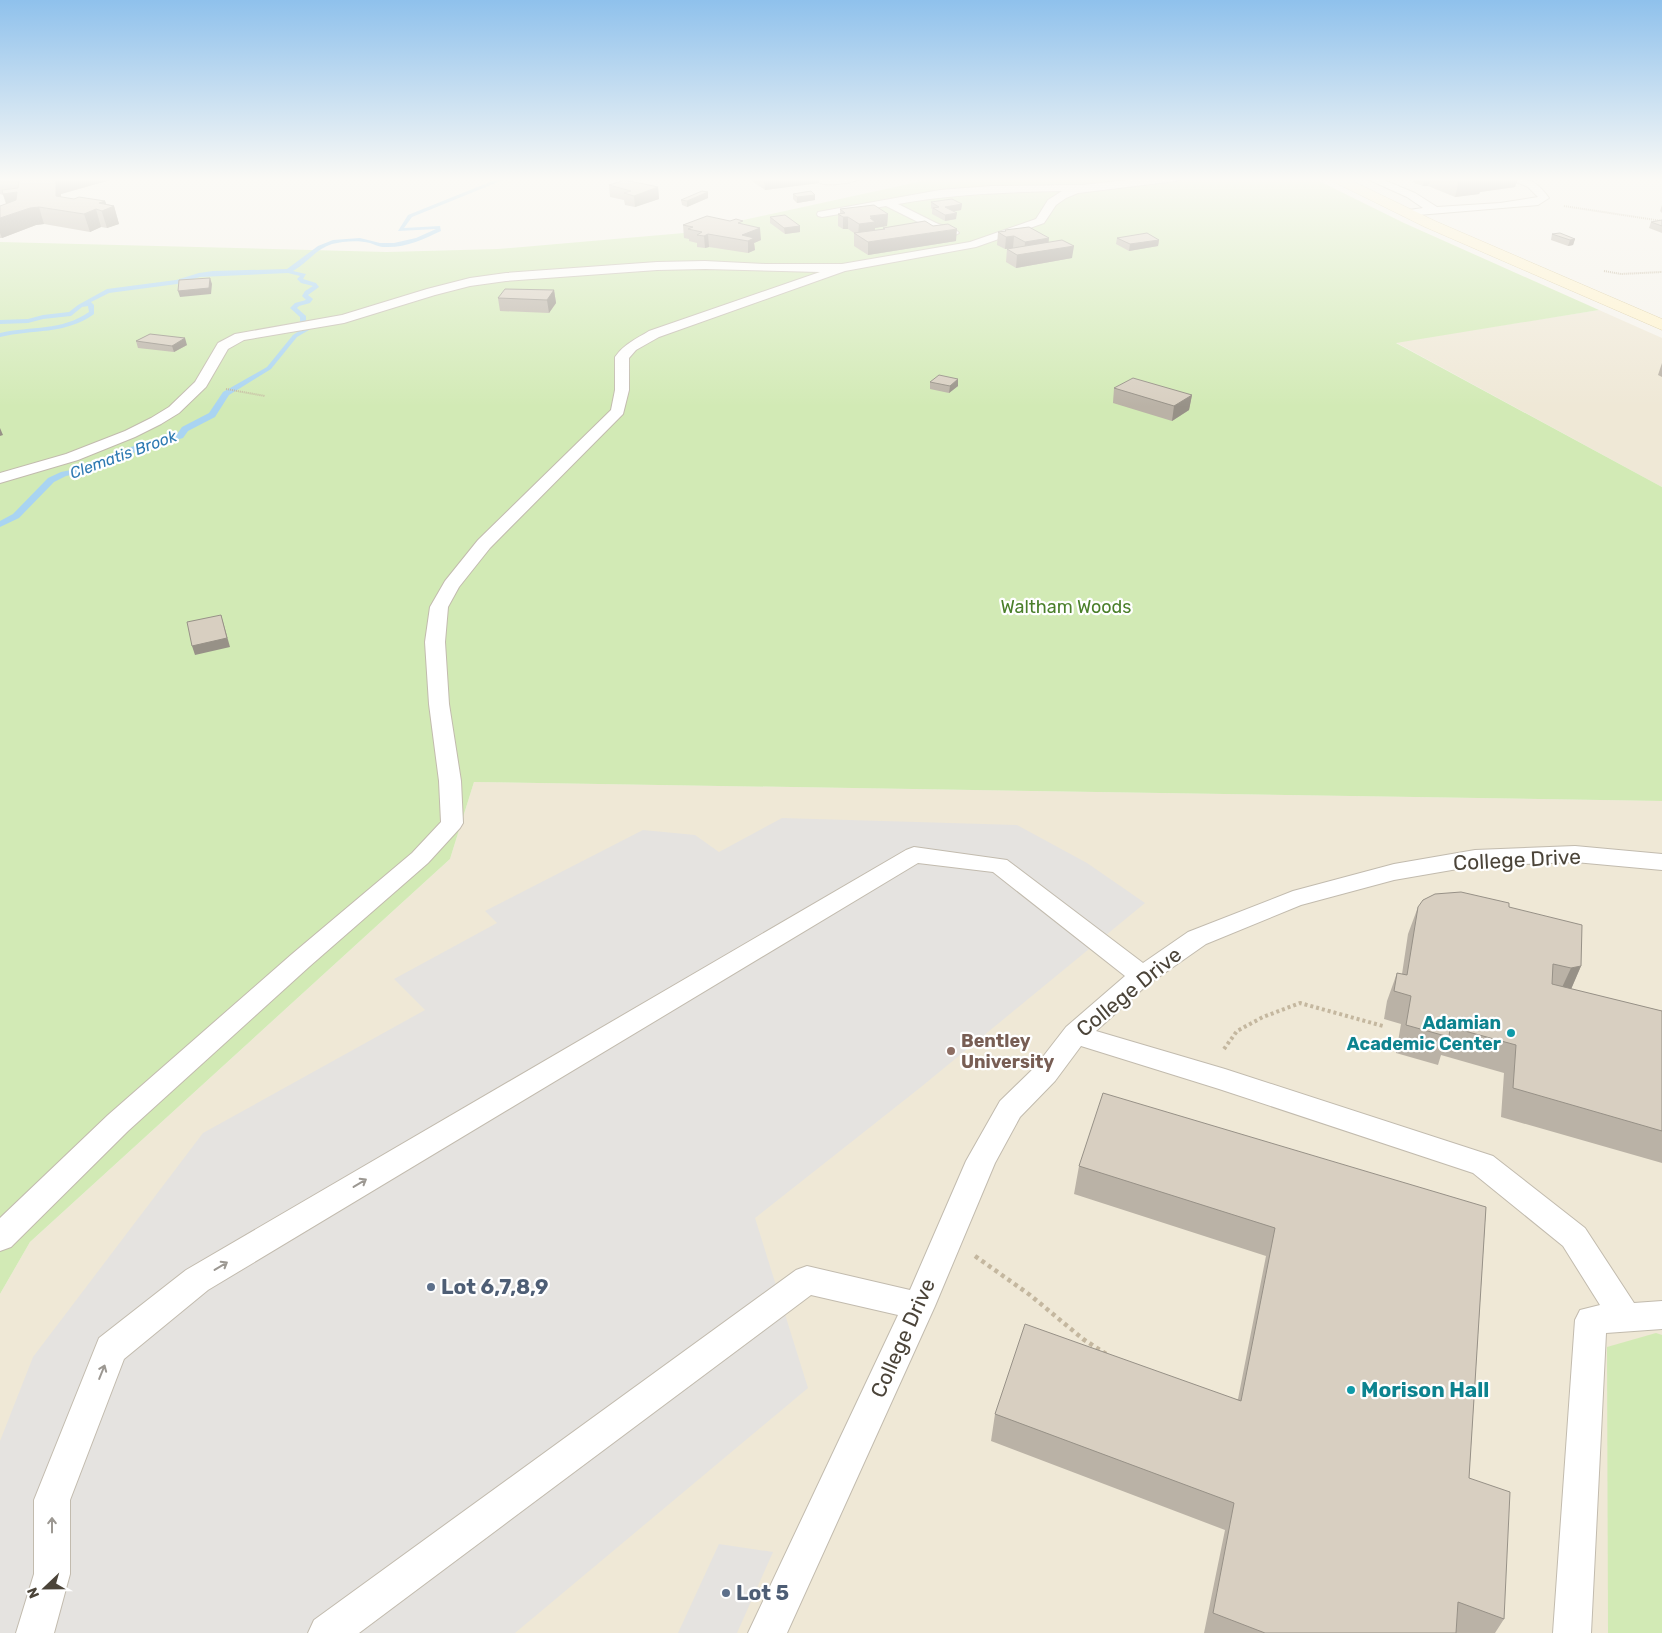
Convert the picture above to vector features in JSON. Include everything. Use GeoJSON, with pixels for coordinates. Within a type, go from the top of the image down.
{"type":"FeatureCollection","features":[{"type":"Feature","properties":{"kind":"main road"},"geometry":{"type":"LineString","coordinates":[[1500,254],[1662,325]]}},
{"type":"Feature","properties":{"kind":"lane"},"geometry":{"type":"LineString","coordinates":[[0,1238],[118,1123],[301,960],[420,858],[452,823],[450,781],[439,704],[436,651],[438,607],[451,585],[484,544],[618,411],[622,390],[622,357],[631,347],[654,334],[842,268],[922,254]]}},
{"type":"Feature","properties":{"kind":"lane"},"geometry":{"type":"LineString","coordinates":[[0,478],[72,457],[130,434],[174,410],[201,384],[223,346],[240,337],[317,324],[367,313],[431,292],[470,282],[506,277],[657,266],[705,265],[765,268],[842,268]]}},
{"type":"Feature","properties":{"kind":"lane","name":"College Drive"},"geometry":{"type":"LineString","coordinates":[[767,1633],[919,1306],[981,1161],[1010,1109],[1045,1074],[1075,1034],[1143,976],[1197,938],[1293,899],[1394,872],[1475,858],[1576,854],[1662,862]]}},
{"type":"Feature","properties":{"kind":"lane"},"geometry":{"type":"LineString","coordinates":[[35,1633],[52,1574],[52,1500],[112,1349],[197,1280],[914,855],[999,865],[1143,976]]}},
{"type":"Feature","properties":{"kind":"lane"},"geometry":{"type":"LineString","coordinates":[[1075,1034],[1483,1164],[1574,1237],[1626,1318]]}},
{"type":"Feature","properties":{"kind":"lane"},"geometry":{"type":"LineString","coordinates":[[327,1633],[807,1280],[919,1306]]}},
{"type":"Feature","properties":{"kind":"lane"},"geometry":{"type":"LineString","coordinates":[[1572,1633],[1591,1320],[1662,1315]]}},
{"type":"Feature","properties":{"kind":"path"},"geometry":{"type":"LineString","coordinates":[[222,388],[265,396]]}},
{"type":"Feature","properties":{"kind":"path"},"geometry":{"type":"LineString","coordinates":[[1205,1074],[1237,1031],[1263,1016],[1300,1003],[1383,1026]]}},
{"type":"Feature","properties":{"kind":"path"},"geometry":{"type":"LineString","coordinates":[[948,1237],[1030,1295],[1082,1339],[1112,1357]]}},
{"type":"Feature","properties":{"kind":"shaded area"},"geometry":{"type":"Polygon","coordinates":[[[1599,310],[1662,338],[1662,487],[1395,342],[1599,310]]]}},
{"type":"Feature","properties":{"kind":"shaded area","name":"Bentley University"},"geometry":{"type":"Polygon","coordinates":[[[474,782],[1662,801],[1662,1633],[0,1633],[0,1294],[30,1242],[450,859],[474,782]]]}},
{"type":"Feature","properties":{"kind":"shaded area","name":"Lot 6,7,8,9"},"geometry":{"type":"Polygon","coordinates":[[[782,818],[1017,825],[1087,863],[1145,903],[921,1087],[755,1218],[808,1388],[515,1633],[0,1633],[0,1441],[33,1357],[203,1133],[425,1010],[394,979],[497,923],[485,911],[643,830],[695,835],[719,852],[782,818]]]}},
{"type":"Feature","properties":{"kind":"shaded area","name":"Lot 5"},"geometry":{"type":"Polygon","coordinates":[[[719,1544],[773,1552],[737,1633],[678,1633],[719,1544]]]}},
{"type":"Feature","properties":{"kind":"green space","name":"Waltham Woods"},"geometry":{"type":"Polygon","coordinates":[[[0,254],[1474,254],[1599,310],[1396,343],[1662,487],[1662,801],[474,782],[450,859],[30,1242],[0,1294],[0,254]]]}},
{"type":"Feature","properties":{"kind":"green space"},"geometry":{"type":"Polygon","coordinates":[[[1656,1333],[1662,1335],[1662,1633],[1608,1633],[1607,1347],[1656,1333]]]}},
{"type":"Feature","properties":{"kind":"building"},"geometry":{"type":"Polygon","coordinates":[[[210,278],[209,288],[178,291],[179,280],[210,278]]]}},
{"type":"Feature","properties":{"kind":"building"},"geometry":{"type":"Polygon","coordinates":[[[505,289],[554,290],[547,300],[498,298],[505,289]]]}},
{"type":"Feature","properties":{"kind":"building"},"geometry":{"type":"Polygon","coordinates":[[[150,334],[185,338],[172,346],[136,341],[150,334]]]}},
{"type":"Feature","properties":{"kind":"building"},"geometry":{"type":"Polygon","coordinates":[[[939,375],[958,379],[950,386],[930,382],[939,375]]]}},
{"type":"Feature","properties":{"kind":"building"},"geometry":{"type":"Polygon","coordinates":[[[1133,378],[1192,395],[1174,406],[1114,388],[1133,378]]]}},
{"type":"Feature","properties":{"kind":"building"},"geometry":{"type":"Polygon","coordinates":[[[221,615],[227,638],[192,646],[187,622],[221,615]]]}},
{"type":"Feature","properties":{"kind":"building","name":"Adamian Academic Center"},"geometry":{"type":"Polygon","coordinates":[[[1461,892],[1509,903],[1509,907],[1582,925],[1581,966],[1571,968],[1553,964],[1552,984],[1662,1011],[1662,1131],[1513,1088],[1516,1045],[1450,1027],[1449,1037],[1406,1025],[1411,996],[1394,991],[1397,973],[1407,975],[1418,907],[1423,900],[1435,894],[1461,892]]]}},
{"type":"Feature","properties":{"kind":"building","name":"Morison Hall"},"geometry":{"type":"Polygon","coordinates":[[[1103,1093],[1486,1207],[1469,1478],[1510,1492],[1504,1619],[1458,1602],[1456,1633],[1265,1633],[1213,1613],[1234,1503],[995,1414],[1025,1324],[1241,1401],[1275,1228],[1079,1166],[1103,1093]]]}},
{"type":"Feature","properties":{"kind":"waterway","name":"Clematis Brook"},"geometry":{"type":"LineString","coordinates":[[288,271],[311,254]]}},
{"type":"Feature","properties":{"kind":"waterway","name":"Clematis Brook"},"geometry":{"type":"LineString","coordinates":[[0,524],[16,516],[51,480],[64,474],[96,467],[118,459],[134,449],[180,436],[185,429],[212,415],[226,394],[269,368],[295,336],[306,330],[303,324],[303,316],[293,308],[297,304],[308,302],[310,299],[305,296],[307,292],[316,287],[314,284],[303,282],[300,279],[304,275],[288,271]]}},
{"type":"Feature","properties":{"kind":"waterway"},"geometry":{"type":"LineString","coordinates":[[87,302],[107,291],[177,282],[199,275],[288,271]]}},
{"type":"Feature","properties":{"kind":"waterway"},"geometry":{"type":"LineString","coordinates":[[0,322],[28,321],[43,317],[71,314],[87,302]]}},
{"type":"Feature","properties":{"kind":"waterway"},"geometry":{"type":"LineString","coordinates":[[0,335],[70,325],[92,313],[91,305],[87,302]]}},
{"type":"Feature","properties":{"kind":"place","name":"Adamian Academic Center"},"geometry":{"type":"Point","coordinates":[1511,1033]}},
{"type":"Feature","properties":{"kind":"place","name":"Bentley University"},"geometry":{"type":"Point","coordinates":[951,1051]}},
{"type":"Feature","properties":{"kind":"place","name":"Lot 6,7,8,9"},"geometry":{"type":"Point","coordinates":[431,1287]}},
{"type":"Feature","properties":{"kind":"place","name":"Morison Hall"},"geometry":{"type":"Point","coordinates":[1351,1390]}},
{"type":"Feature","properties":{"kind":"place","name":"Lot 5"},"geometry":{"type":"Point","coordinates":[726,1593]}}]}
